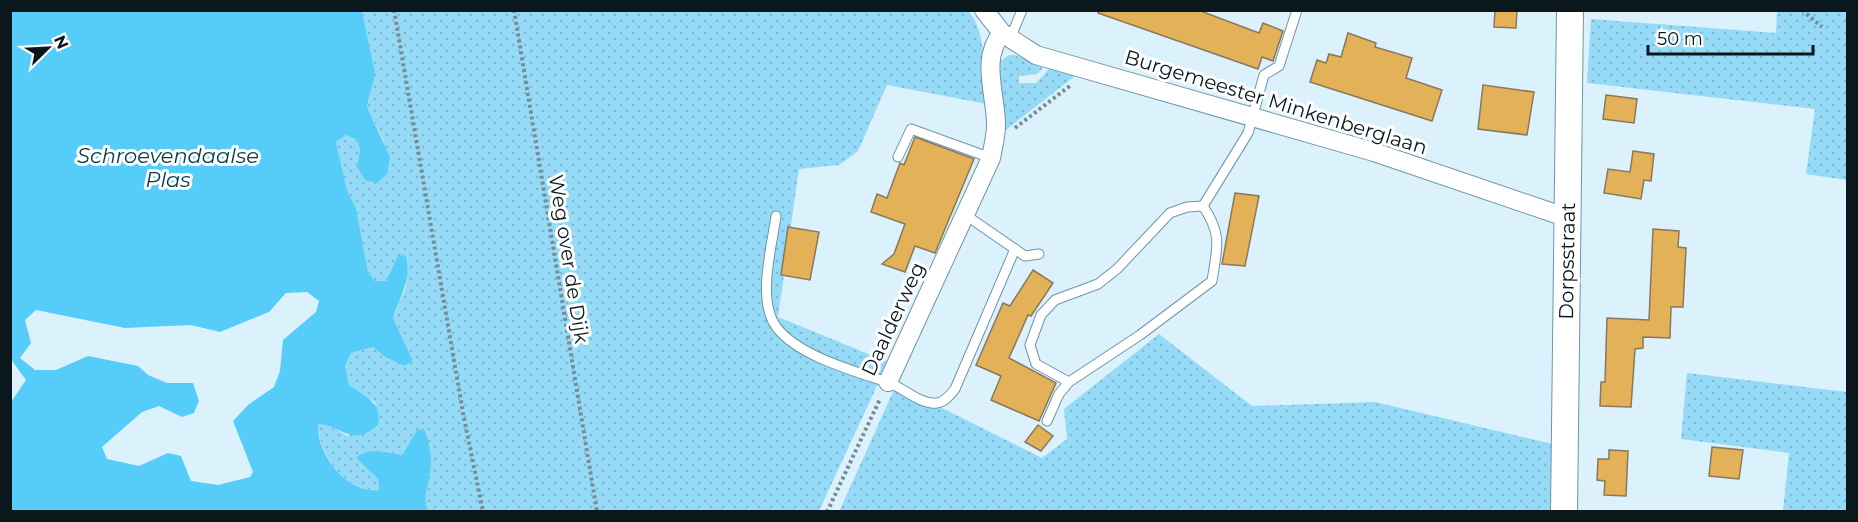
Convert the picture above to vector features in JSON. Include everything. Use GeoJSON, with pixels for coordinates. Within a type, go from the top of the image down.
{"type":"FeatureCollection","features":[{"type":"Feature","properties":{"kind":"street","name":"Burgemeester Minkenberglaan"},"geometry":{"type":"LineString","coordinates":[[984,10],[1006,36],[1036,55],[1374,152],[1568,218]]}},
{"type":"Feature","properties":{"kind":"street","name":"Dorpsstraat"},"geometry":{"type":"LineString","coordinates":[[1564,512],[1570,10]]}},
{"type":"Feature","properties":{"kind":"street","name":"Daalderweg"},"geometry":{"type":"LineString","coordinates":[[888,382],[967,216],[993,151],[996,124],[990,68],[993,44],[1006,36]]}},
{"type":"Feature","properties":{"kind":"lane"},"geometry":{"type":"LineString","coordinates":[[1006,36],[1022,10]]}},
{"type":"Feature","properties":{"kind":"lane"},"geometry":{"type":"LineString","coordinates":[[1203,206],[1248,133],[1264,75],[1279,66],[1297,10]]}},
{"type":"Feature","properties":{"kind":"lane"},"geometry":{"type":"LineString","coordinates":[[898,157],[911,129],[993,151]]}},
{"type":"Feature","properties":{"kind":"lane"},"geometry":{"type":"LineString","coordinates":[[1069,382],[1036,364],[1030,345],[1041,315],[1054,300],[1098,284],[1117,269],[1170,213],[1187,207],[1203,206]]}},
{"type":"Feature","properties":{"kind":"lane"},"geometry":{"type":"LineString","coordinates":[[1047,421],[1059,394],[1069,382],[1140,335],[1212,281],[1217,242],[1216,225],[1203,206]]}},
{"type":"Feature","properties":{"kind":"lane"},"geometry":{"type":"LineString","coordinates":[[776,216],[765,294],[776,327],[793,342],[818,356],[870,378],[888,382],[926,402],[938,403],[948,399],[955,389],[1015,249]]}},
{"type":"Feature","properties":{"kind":"lane"},"geometry":{"type":"LineString","coordinates":[[967,216],[1025,256],[1039,254]]}},
{"type":"Feature","properties":{"kind":"path"},"geometry":{"type":"LineString","coordinates":[[394,10],[463,413],[483,512]]}},
{"type":"Feature","properties":{"kind":"path","name":"Weg over de Dijk"},"geometry":{"type":"LineString","coordinates":[[514,10],[597,512]]}},
{"type":"Feature","properties":{"kind":"path"},"geometry":{"type":"LineString","coordinates":[[1802,10],[1822,27]]}},
{"type":"Feature","properties":{"kind":"path"},"geometry":{"type":"LineString","coordinates":[[993,151],[1078,80],[1085,69]]}},
{"type":"Feature","properties":{"kind":"path","name":"Daalderweg"},"geometry":{"type":"LineString","coordinates":[[827,512],[888,382]]}},
{"type":"Feature","properties":{"kind":"shaded area"},"geometry":{"type":"Polygon","coordinates":[[[968,10],[975,21],[982,43],[987,104],[887,85],[858,151],[839,165],[799,169],[778,317],[888,362],[819,511],[428,511],[423,500],[430,473],[417,430],[402,455],[383,451],[356,458],[378,479],[379,490],[356,485],[336,470],[323,448],[318,424],[328,425],[348,436],[376,403],[349,385],[345,366],[351,353],[373,347],[385,357],[413,359],[393,318],[406,287],[408,262],[392,270],[386,281],[375,281],[368,272],[356,208],[347,190],[336,142],[346,135],[357,140],[360,150],[357,167],[384,142],[367,107],[372,71],[362,11],[968,10]]]}},
{"type":"Feature","properties":{"kind":"shaded area"},"geometry":{"type":"Polygon","coordinates":[[[1777,11],[1847,11],[1847,180],[1806,174],[1815,109],[1587,83],[1591,19],[1776,33],[1777,11]]]}},
{"type":"Feature","properties":{"kind":"shaded area"},"geometry":{"type":"Polygon","coordinates":[[[1009,55],[1015,55],[1043,68],[1037,74],[1019,76],[1019,83],[1036,83],[1049,69],[1075,76],[1002,133],[998,63],[1009,55]]]}},
{"type":"Feature","properties":{"kind":"shaded area"},"geometry":{"type":"Polygon","coordinates":[[[1159,334],[1252,406],[1375,402],[1553,444],[1553,511],[839,512],[896,385],[1042,458],[1067,439],[1064,409],[1159,334]]]}},
{"type":"Feature","properties":{"kind":"shaded area"},"geometry":{"type":"Polygon","coordinates":[[[1687,373],[1847,392],[1847,511],[1783,511],[1789,453],[1681,439],[1687,373]]]}},
{"type":"Feature","properties":{"kind":"water","name":"Schroevendaalse Plas"},"geometry":{"type":"Polygon","coordinates":[[[10,11],[362,11],[375,74],[367,107],[390,157],[387,174],[377,183],[365,180],[357,167],[360,150],[357,140],[346,135],[336,142],[347,190],[356,208],[368,272],[375,281],[386,281],[398,256],[405,255],[407,279],[393,318],[413,360],[405,366],[385,357],[373,347],[351,353],[345,366],[349,385],[375,405],[379,417],[378,425],[369,432],[354,435],[318,424],[319,436],[328,459],[345,479],[367,490],[379,490],[378,479],[356,458],[372,451],[402,455],[417,430],[424,429],[431,456],[425,497],[428,511],[11,511],[11,402],[26,380],[10,358],[10,11]],[[307,292],[286,293],[269,312],[220,332],[191,325],[125,328],[36,310],[25,320],[31,343],[20,358],[35,370],[56,370],[88,356],[138,366],[148,375],[167,383],[193,383],[199,401],[194,413],[182,417],[159,406],[142,412],[102,447],[107,459],[139,466],[168,453],[181,456],[191,481],[218,485],[250,477],[253,472],[233,421],[248,405],[274,387],[280,371],[283,340],[316,312],[319,301],[307,292]]]}},
{"type":"Feature","properties":{"kind":"building"},"geometry":{"type":"Polygon","coordinates":[[[1099,10],[1198,10],[1259,33],[1263,23],[1283,31],[1273,61],[1262,57],[1258,69],[1098,13],[1099,10]]]}},
{"type":"Feature","properties":{"kind":"building"},"geometry":{"type":"Polygon","coordinates":[[[1495,10],[1517,10],[1516,28],[1494,27],[1495,10]]]}},
{"type":"Feature","properties":{"kind":"building"},"geometry":{"type":"Polygon","coordinates":[[[1348,33],[1376,43],[1375,47],[1412,58],[1406,78],[1442,90],[1432,121],[1310,82],[1317,60],[1326,63],[1329,54],[1341,57],[1348,33]]]}},
{"type":"Feature","properties":{"kind":"building"},"geometry":{"type":"Polygon","coordinates":[[[1483,85],[1534,92],[1527,135],[1478,129],[1483,85]]]}},
{"type":"Feature","properties":{"kind":"building"},"geometry":{"type":"Polygon","coordinates":[[[1606,95],[1637,99],[1634,123],[1603,119],[1606,95]]]}},
{"type":"Feature","properties":{"kind":"building"},"geometry":{"type":"Polygon","coordinates":[[[915,137],[974,159],[935,253],[915,246],[905,272],[882,264],[894,254],[905,224],[871,212],[877,194],[887,198],[900,163],[904,165],[915,137]]]}},
{"type":"Feature","properties":{"kind":"building"},"geometry":{"type":"Polygon","coordinates":[[[1633,151],[1654,154],[1651,181],[1644,180],[1641,199],[1604,193],[1608,169],[1630,172],[1633,151]]]}},
{"type":"Feature","properties":{"kind":"building"},"geometry":{"type":"Polygon","coordinates":[[[1235,193],[1259,196],[1245,266],[1222,264],[1235,193]]]}},
{"type":"Feature","properties":{"kind":"building"},"geometry":{"type":"Polygon","coordinates":[[[788,227],[819,232],[810,280],[781,275],[788,227]]]}},
{"type":"Feature","properties":{"kind":"building"},"geometry":{"type":"Polygon","coordinates":[[[1653,229],[1679,231],[1678,247],[1686,248],[1683,307],[1671,307],[1670,338],[1643,337],[1643,348],[1635,349],[1631,407],[1600,406],[1601,382],[1605,382],[1607,318],[1649,320],[1653,229]]]}},
{"type":"Feature","properties":{"kind":"building"},"geometry":{"type":"Polygon","coordinates":[[[1033,270],[1053,283],[1031,316],[1028,315],[1009,358],[1056,383],[1039,421],[991,400],[1001,376],[976,365],[1003,303],[1010,306],[1033,270]]]}},
{"type":"Feature","properties":{"kind":"building"},"geometry":{"type":"Polygon","coordinates":[[[1038,425],[1053,436],[1041,451],[1025,442],[1038,425]]]}},
{"type":"Feature","properties":{"kind":"building"},"geometry":{"type":"Polygon","coordinates":[[[1712,447],[1743,450],[1739,479],[1709,476],[1712,447]]]}},
{"type":"Feature","properties":{"kind":"building"},"geometry":{"type":"Polygon","coordinates":[[[1609,450],[1628,451],[1626,496],[1604,495],[1605,481],[1597,480],[1598,459],[1609,459],[1609,450]]]}}]}
